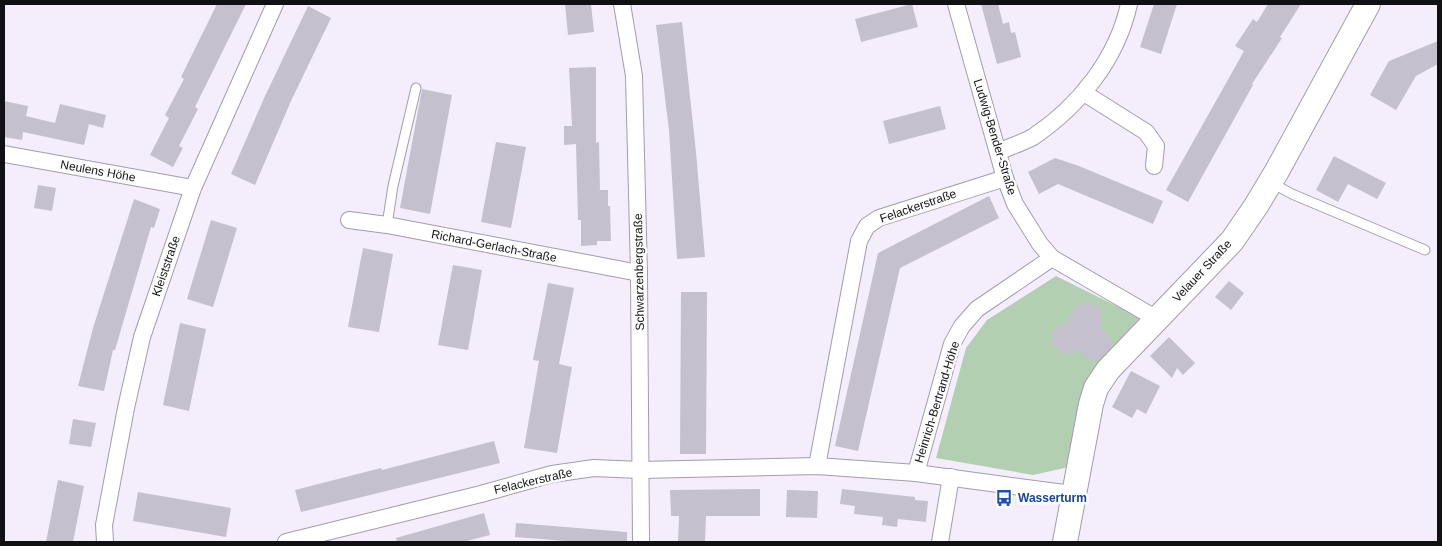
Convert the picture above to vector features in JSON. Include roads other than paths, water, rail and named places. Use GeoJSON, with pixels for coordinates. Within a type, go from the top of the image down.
{"type":"FeatureCollection","features":[{"type":"Feature","properties":{"kind":"main road","name":"Velauer Straße"},"geometry":{"type":"LineString","coordinates":[[1065,542],[1072,494],[1090,404],[1096,388],[1108,370],[1232,241],[1270,182],[1368,4]]}},
{"type":"Feature","properties":{"kind":"street","name":"Kleiststraße"},"geometry":{"type":"LineString","coordinates":[[105,542],[104,525],[126,408],[142,337],[193,188],[275,4]]}},
{"type":"Feature","properties":{"kind":"street","name":"Schwarzenbergstraße"},"geometry":{"type":"LineString","coordinates":[[622,4],[634,76],[639,273],[641,542]]}},
{"type":"Feature","properties":{"kind":"street","name":"Ludwig-Bender-Straße"},"geometry":{"type":"LineString","coordinates":[[956,4],[1005,178],[1015,204],[1040,244],[1052,258],[1158,320]]}},
{"type":"Feature","properties":{"kind":"street"},"geometry":{"type":"LineString","coordinates":[[998,152],[1031,138],[1084,93],[1103,66],[1116,41],[1129,4]]}},
{"type":"Feature","properties":{"kind":"street"},"geometry":{"type":"LineString","coordinates":[[1084,93],[1146,132],[1156,146],[1154,166]]}},
{"type":"Feature","properties":{"kind":"street","name":"Neulens Höhe"},"geometry":{"type":"LineString","coordinates":[[4,154],[193,188]]}},
{"type":"Feature","properties":{"kind":"street","name":"Felackerstraße"},"geometry":{"type":"LineString","coordinates":[[817,466],[859,240],[867,226],[879,218],[1005,178]]}},
{"type":"Feature","properties":{"kind":"street","name":"Richard-Gerlach-Straße"},"geometry":{"type":"LineString","coordinates":[[349,220],[387,225],[639,273]]}},
{"type":"Feature","properties":{"kind":"street","name":"Heinrich-Bertrand-Höhe"},"geometry":{"type":"LineString","coordinates":[[916,473],[952,344],[962,326],[977,309],[1052,258]]}},
{"type":"Feature","properties":{"kind":"street","name":"Felackerstraße"},"geometry":{"type":"LineString","coordinates":[[286,542],[481,494],[552,474],[594,468],[640,470],[817,466],[916,473],[1072,494]]}},
{"type":"Feature","properties":{"kind":"street"},"geometry":{"type":"LineString","coordinates":[[940,542],[951,477]]}},
{"type":"Feature","properties":{"kind":"lane"},"geometry":{"type":"LineString","coordinates":[[387,225],[393,186],[416,88]]}},
{"type":"Feature","properties":{"kind":"lane"},"geometry":{"type":"LineString","coordinates":[[1270,182],[1292,194],[1425,250]]}},
{"type":"Feature","properties":{"kind":"place","name":"Wasserturm"},"geometry":{"type":"Point","coordinates":[1004,498]}}]}
